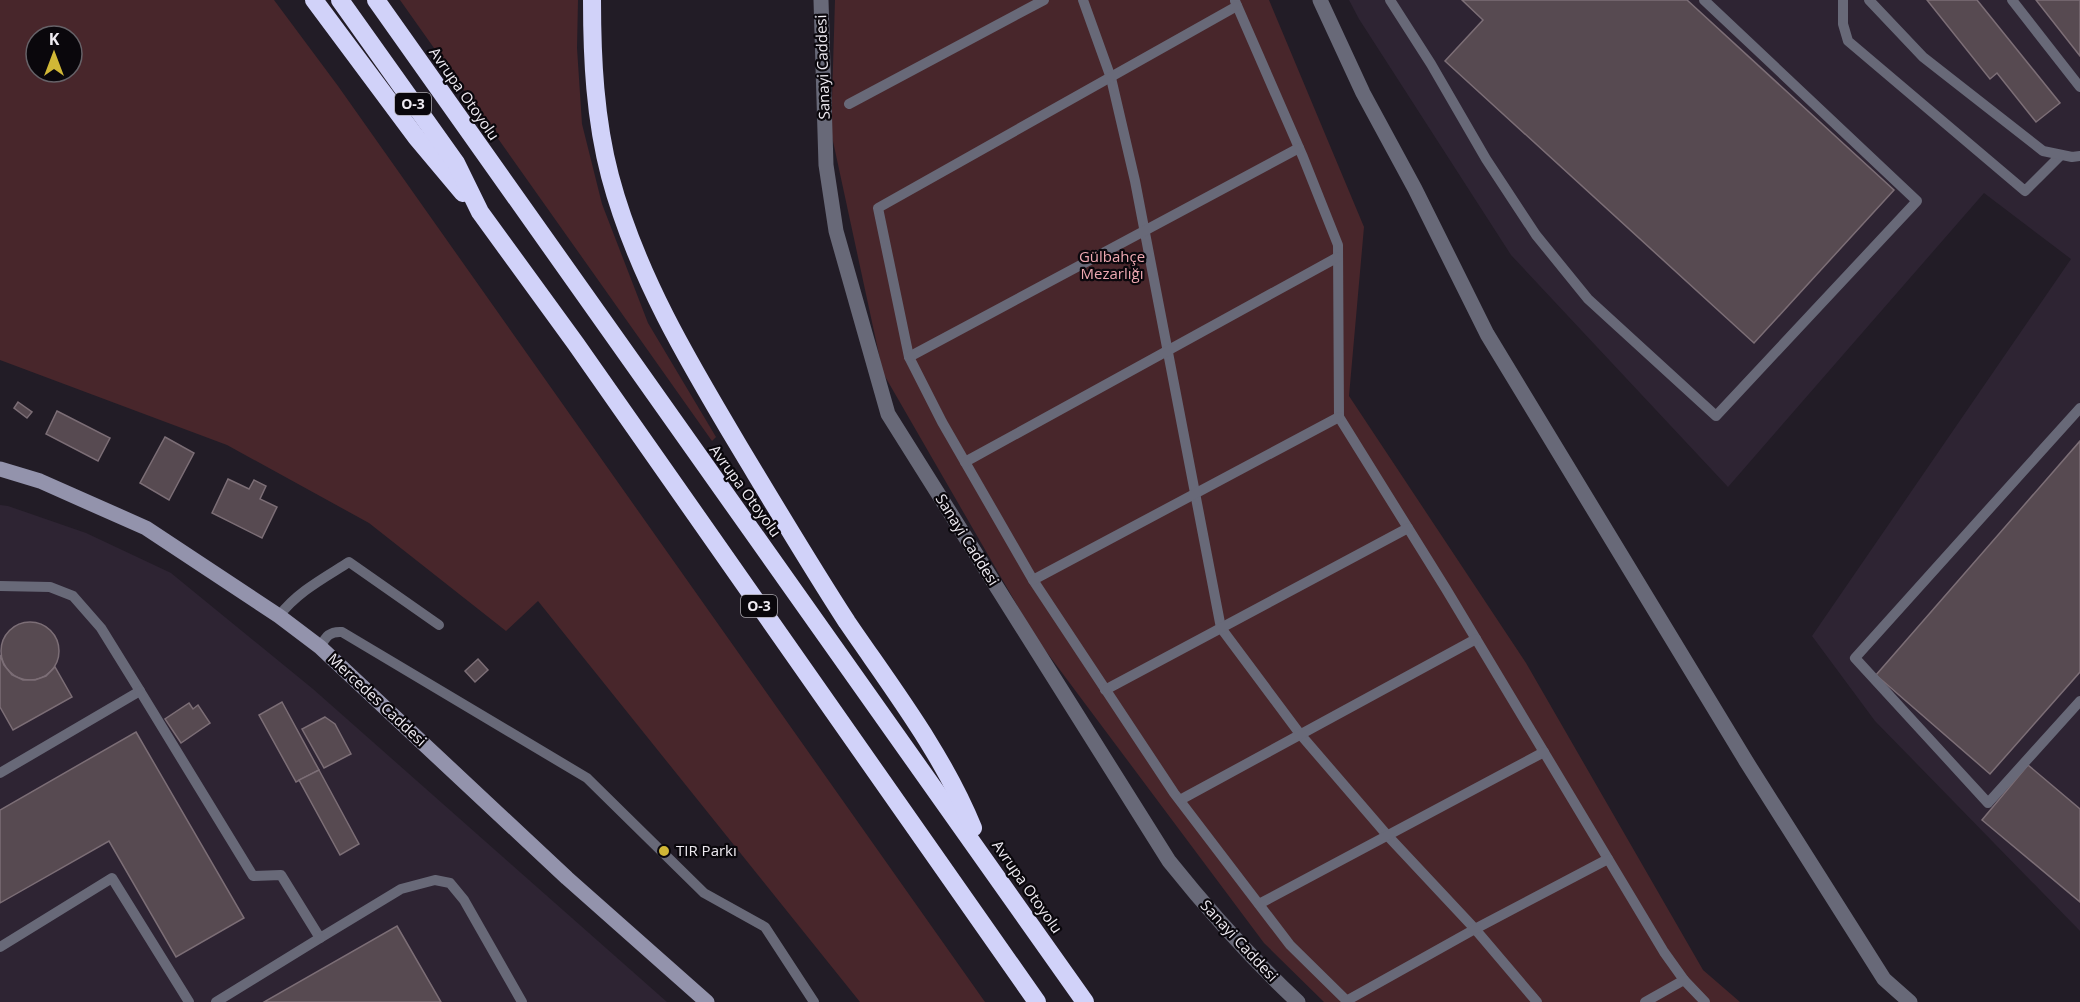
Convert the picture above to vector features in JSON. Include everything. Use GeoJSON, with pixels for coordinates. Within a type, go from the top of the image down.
{"type":"FeatureCollection","features":[{"type":"Feature","properties":{"kind":"highway"},"geometry":{"type":"LineString","coordinates":[[314,0],[416,137],[480,212]]}},
{"type":"Feature","properties":{"kind":"highway","name":"O-3"},"geometry":{"type":"LineString","coordinates":[[340,0],[456,164],[480,212],[576,344],[1037,1002]]}},
{"type":"Feature","properties":{"kind":"highway","name":"Avrupa Otoyolu"},"geometry":{"type":"LineString","coordinates":[[376,0],[646,383],[876,703],[1085,1002]]}},
{"type":"Feature","properties":{"kind":"highway"},"geometry":{"type":"LineString","coordinates":[[592,0],[594,83],[600,127],[609,174],[641,266],[675,336],[777,509],[837,606],[931,748],[964,805],[987,861]]}},
{"type":"Feature","properties":{"kind":"street","name":"Sanayi Caddesi"},"geometry":{"type":"LineString","coordinates":[[821,0],[826,165],[836,231],[888,414],[1169,861],[1242,947],[1298,1002]]}},
{"type":"Feature","properties":{"kind":"street"},"geometry":{"type":"LineString","coordinates":[[1320,0],[1363,93],[1415,189],[1488,334],[1746,761],[1884,979],[1910,1002]]}},
{"type":"Feature","properties":{"kind":"street","name":"Mercedes Caddesi"},"geometry":{"type":"LineString","coordinates":[[0,468],[39,481],[146,528],[279,616],[320,647],[567,878],[708,1002]]}},
{"type":"Feature","properties":{"kind":"lane"},"geometry":{"type":"LineString","coordinates":[[849,104],[1044,0]]}},
{"type":"Feature","properties":{"kind":"lane"},"geometry":{"type":"LineString","coordinates":[[1083,0],[1111,78],[1145,231],[1221,628],[1300,735],[1537,1002]]}},
{"type":"Feature","properties":{"kind":"lane"},"geometry":{"type":"LineString","coordinates":[[1390,0],[1431,64],[1486,159],[1536,235],[1588,299],[1716,416],[1917,201],[1704,0]]}},
{"type":"Feature","properties":{"kind":"lane"},"geometry":{"type":"LineString","coordinates":[[1843,0],[1843,24],[1848,41],[2025,191],[2061,155]]}},
{"type":"Feature","properties":{"kind":"lane"},"geometry":{"type":"LineString","coordinates":[[1869,0],[1923,57],[2043,151],[2072,157],[2080,156]]}},
{"type":"Feature","properties":{"kind":"lane"},"geometry":{"type":"LineString","coordinates":[[2012,0],[2080,87]]}},
{"type":"Feature","properties":{"kind":"lane"},"geometry":{"type":"LineString","coordinates":[[1608,859],[1474,929],[1347,1001],[1290,945],[1180,800],[1033,580],[965,462],[909,357],[878,208],[1111,78],[1236,3],[1338,245],[1339,417],[1476,639],[1664,952],[1684,980],[1705,1002]]}},
{"type":"Feature","properties":{"kind":"lane"},"geometry":{"type":"LineString","coordinates":[[909,357],[1299,148]]}},
{"type":"Feature","properties":{"kind":"lane"},"geometry":{"type":"LineString","coordinates":[[965,462],[1167,353],[1338,256]]}},
{"type":"Feature","properties":{"kind":"lane"},"geometry":{"type":"LineString","coordinates":[[2080,408],[1855,658],[1988,803],[2080,701]]}},
{"type":"Feature","properties":{"kind":"lane"},"geometry":{"type":"LineString","coordinates":[[1033,580],[1339,417]]}},
{"type":"Feature","properties":{"kind":"lane"},"geometry":{"type":"LineString","coordinates":[[1105,690],[1408,528]]}},
{"type":"Feature","properties":{"kind":"lane"},"geometry":{"type":"LineString","coordinates":[[279,616],[303,591],[349,561],[439,625]]}},
{"type":"Feature","properties":{"kind":"lane"},"geometry":{"type":"LineString","coordinates":[[0,586],[50,586],[73,596],[101,627],[253,876],[281,875],[320,938]]}},
{"type":"Feature","properties":{"kind":"lane"},"geometry":{"type":"LineString","coordinates":[[320,647],[328,634],[342,632],[587,778],[704,893],[765,927],[814,1002]]}},
{"type":"Feature","properties":{"kind":"lane"},"geometry":{"type":"LineString","coordinates":[[1180,800],[1476,639]]}},
{"type":"Feature","properties":{"kind":"lane"},"geometry":{"type":"LineString","coordinates":[[0,773],[140,692]]}},
{"type":"Feature","properties":{"kind":"lane"},"geometry":{"type":"LineString","coordinates":[[1259,904],[1544,752]]}},
{"type":"Feature","properties":{"kind":"lane"},"geometry":{"type":"LineString","coordinates":[[0,947],[112,878],[189,1002]]}},
{"type":"Feature","properties":{"kind":"lane"},"geometry":{"type":"LineString","coordinates":[[216,1002],[401,889],[435,880],[450,883],[464,900],[522,1002]]}},
{"type":"Feature","properties":{"kind":"lane"},"geometry":{"type":"LineString","coordinates":[[1645,1002],[1684,980]]}},
{"type":"Feature","properties":{"kind":"shaded area"},"geometry":{"type":"Polygon","coordinates":[[[1349,0],[2080,0],[2080,931],[1875,721],[1812,636],[2071,259],[1984,193],[1728,487],[1511,255],[1349,0]]]}},
{"type":"Feature","properties":{"kind":"shaded area"},"geometry":{"type":"Polygon","coordinates":[[[0,505],[86,533],[171,573],[313,689],[667,1002],[0,1002],[0,505]]]}},
{"type":"Feature","properties":{"kind":"green space"},"geometry":{"type":"Polygon","coordinates":[[[0,0],[274,0],[338,86],[985,1002],[860,1002],[538,601],[506,631],[369,523],[227,445],[0,360],[0,0]]]}},
{"type":"Feature","properties":{"kind":"green space"},"geometry":{"type":"Polygon","coordinates":[[[400,0],[578,0],[577,48],[582,124],[602,204],[648,323],[716,437],[712,441],[400,0]]]}},
{"type":"Feature","properties":{"kind":"green space","name":"Gülbahçe Mezarlığı"},"geometry":{"type":"Polygon","coordinates":[[[835,0],[1269,0],[1364,227],[1349,396],[1526,663],[1703,970],[1740,1002],[1324,1002],[1264,943],[1036,638],[883,373],[831,132],[835,0]]]}},
{"type":"Feature","properties":{"kind":"building"},"geometry":{"type":"Polygon","coordinates":[[[1462,0],[1687,0],[1894,190],[1754,343],[1445,61],[1483,20],[1462,0]]]}},
{"type":"Feature","properties":{"kind":"building"},"geometry":{"type":"Polygon","coordinates":[[[1927,0],[1977,0],[2060,103],[2036,122],[1997,73],[1990,79],[1927,0]]]}},
{"type":"Feature","properties":{"kind":"building"},"geometry":{"type":"Polygon","coordinates":[[[2036,0],[2080,0],[2080,56],[2036,0]]]}},
{"type":"Feature","properties":{"kind":"building"},"geometry":{"type":"Polygon","coordinates":[[[18,402],[32,412],[27,418],[14,408],[18,402]]]}},
{"type":"Feature","properties":{"kind":"building"},"geometry":{"type":"Polygon","coordinates":[[[57,411],[110,438],[98,461],[46,434],[57,411]]]}},
{"type":"Feature","properties":{"kind":"building"},"geometry":{"type":"Polygon","coordinates":[[[165,437],[194,453],[169,500],[140,483],[165,437]]]}},
{"type":"Feature","properties":{"kind":"building"},"geometry":{"type":"Polygon","coordinates":[[[2080,441],[2080,672],[1990,774],[1876,675],[2080,441]]]}},
{"type":"Feature","properties":{"kind":"building"},"geometry":{"type":"Polygon","coordinates":[[[228,479],[249,489],[254,480],[266,486],[260,499],[277,507],[262,538],[212,513],[228,479]]]}},
{"type":"Feature","properties":{"kind":"building"},"geometry":{"type":"Polygon","coordinates":[[[24,622],[36,622],[51,630],[59,645],[59,657],[51,672],[36,680],[24,680],[9,672],[1,657],[1,645],[9,630],[24,622]]]}},
{"type":"Feature","properties":{"kind":"building"},"geometry":{"type":"Polygon","coordinates":[[[0,655],[12,675],[23,680],[35,680],[46,676],[55,667],[72,697],[13,730],[0,707],[0,655]]]}},
{"type":"Feature","properties":{"kind":"building"},"geometry":{"type":"Polygon","coordinates":[[[478,659],[488,670],[475,682],[465,671],[478,659]]]}},
{"type":"Feature","properties":{"kind":"building"},"geometry":{"type":"Polygon","coordinates":[[[282,702],[319,770],[296,782],[259,715],[282,702]]]}},
{"type":"Feature","properties":{"kind":"building"},"geometry":{"type":"Polygon","coordinates":[[[189,703],[193,709],[198,705],[210,723],[181,743],[165,719],[189,703]]]}},
{"type":"Feature","properties":{"kind":"building"},"geometry":{"type":"Polygon","coordinates":[[[325,717],[335,724],[351,754],[324,768],[302,729],[325,717]]]}},
{"type":"Feature","properties":{"kind":"building"},"geometry":{"type":"Polygon","coordinates":[[[136,732],[244,918],[176,957],[109,841],[0,903],[0,810],[136,732]]]}},
{"type":"Feature","properties":{"kind":"building"},"geometry":{"type":"Polygon","coordinates":[[[2028,765],[2080,809],[2080,902],[1982,820],[2028,765]]]}},
{"type":"Feature","properties":{"kind":"building"},"geometry":{"type":"Polygon","coordinates":[[[319,770],[359,844],[340,855],[299,780],[319,770]]]}},
{"type":"Feature","properties":{"kind":"building"},"geometry":{"type":"Polygon","coordinates":[[[397,926],[441,1002],[264,1002],[397,926]]]}},
{"type":"Feature","properties":{"kind":"place","name":"TIR Parkı"},"geometry":{"type":"Point","coordinates":[664,851]}}]}
